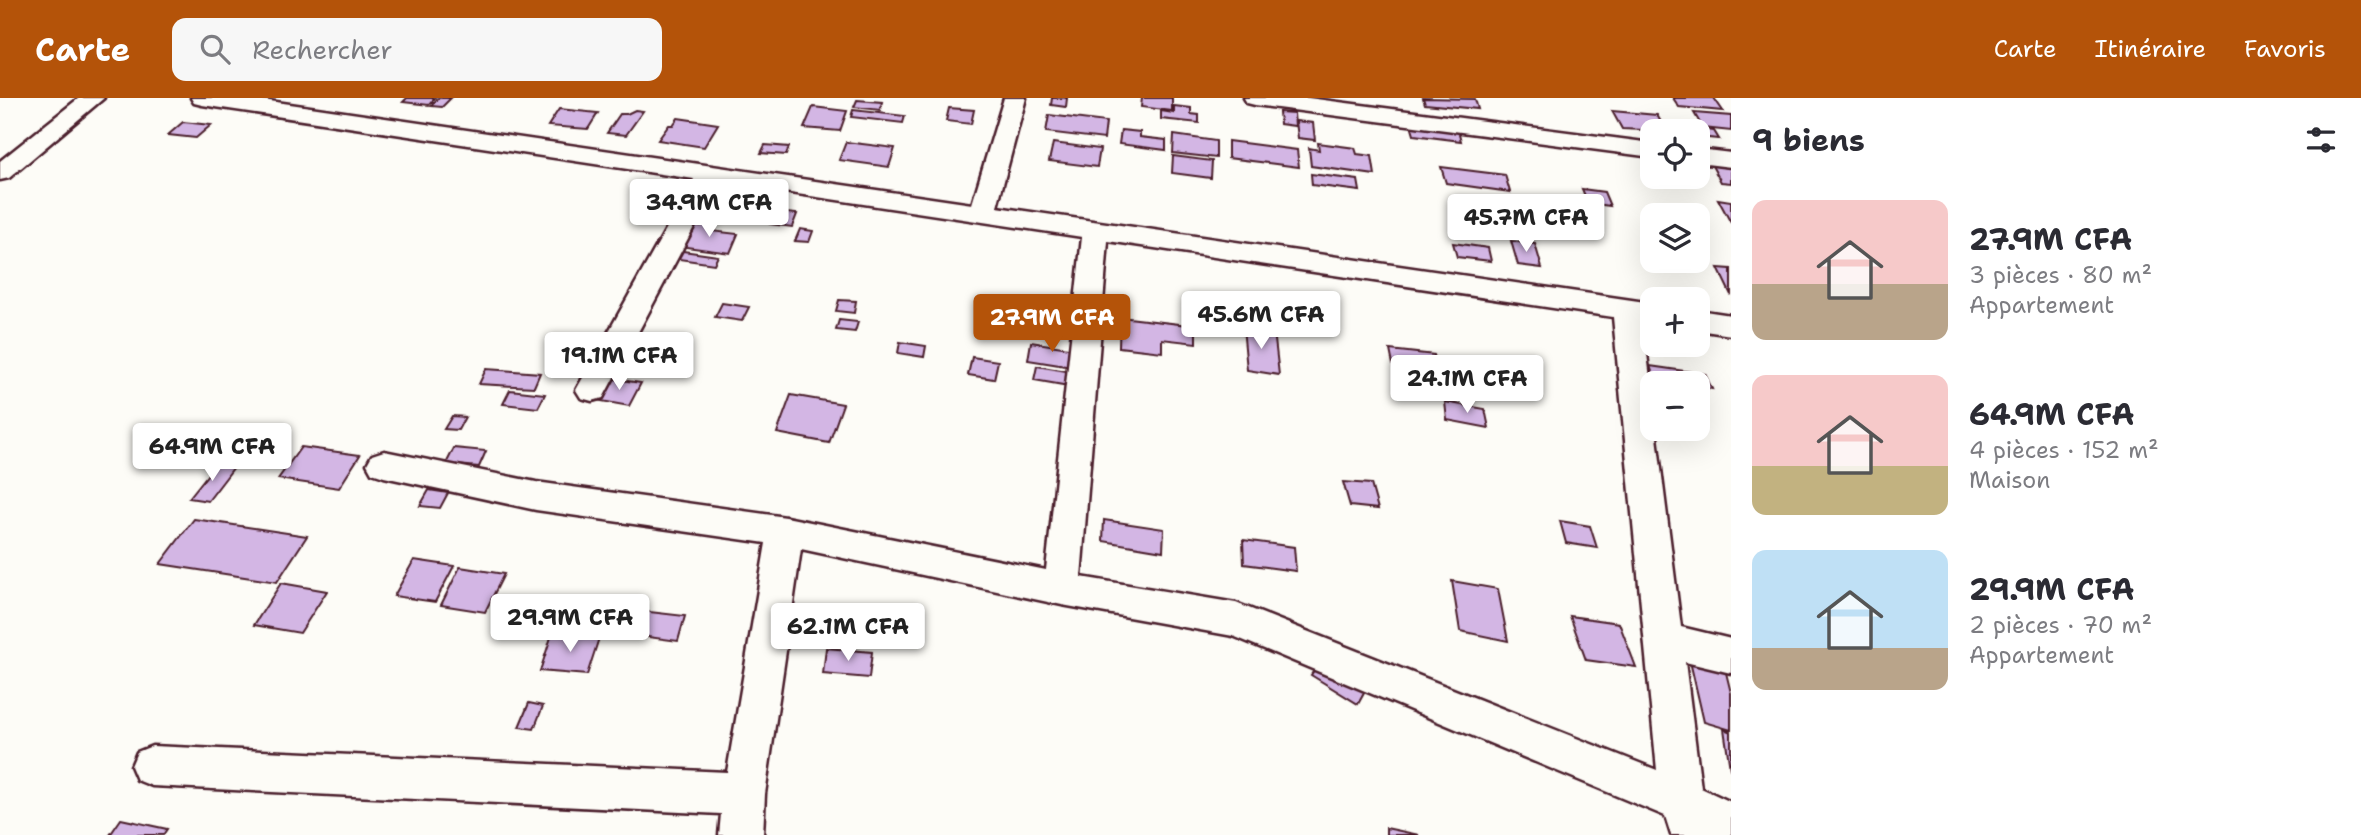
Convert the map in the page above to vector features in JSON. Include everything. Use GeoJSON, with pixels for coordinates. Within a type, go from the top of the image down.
{"type":"FeatureCollection","features":[{"type":"Feature","properties":{"kind":"street"},"geometry":{"type":"LineString","coordinates":[[0,173],[93,98]]}},
{"type":"Feature","properties":{"kind":"street"},"geometry":{"type":"LineString","coordinates":[[202,98],[1640,311]]}},
{"type":"Feature","properties":{"kind":"street"},"geometry":{"type":"LineString","coordinates":[[982,214],[1015,98]]}},
{"type":"Feature","properties":{"kind":"street"},"geometry":{"type":"LineString","coordinates":[[1255,98],[1640,148]]}},
{"type":"Feature","properties":{"kind":"street"},"geometry":{"type":"LineString","coordinates":[[1710,157],[1731,160]]}},
{"type":"Feature","properties":{"kind":"street"},"geometry":{"type":"LineString","coordinates":[[592,390],[710,173]]}},
{"type":"Feature","properties":{"kind":"street"},"geometry":{"type":"LineString","coordinates":[[1062,589],[1096,231]]}},
{"type":"Feature","properties":{"kind":"street"},"geometry":{"type":"LineString","coordinates":[[1710,322],[1731,325]]}},
{"type":"Feature","properties":{"kind":"street"},"geometry":{"type":"LineString","coordinates":[[1643,357],[1664,640],[1687,818]]}},
{"type":"Feature","properties":{"kind":"street"},"geometry":{"type":"LineString","coordinates":[[384,464],[536,496],[786,531],[1062,589],[1236,620],[1687,818],[1731,824]]}},
{"type":"Feature","properties":{"kind":"street"},"geometry":{"type":"LineString","coordinates":[[741,835],[744,794],[786,531]]}},
{"type":"Feature","properties":{"kind":"street"},"geometry":{"type":"LineString","coordinates":[[1664,640],[1731,656]]}},
{"type":"Feature","properties":{"kind":"street"},"geometry":{"type":"LineString","coordinates":[[152,766],[744,794]]}},
{"type":"Feature","properties":{"kind":"building"},"geometry":{"type":"Polygon","coordinates":[[[407,98],[435,98],[429,105],[403,102],[407,98]]]}},
{"type":"Feature","properties":{"kind":"building"},"geometry":{"type":"Polygon","coordinates":[[[438,98],[451,98],[442,107],[431,106],[438,98]]]}},
{"type":"Feature","properties":{"kind":"building"},"geometry":{"type":"Polygon","coordinates":[[[1052,98],[1067,98],[1066,107],[1051,105],[1052,98]]]}},
{"type":"Feature","properties":{"kind":"building"},"geometry":{"type":"Polygon","coordinates":[[[1142,98],[1172,98],[1172,111],[1141,107],[1142,98]]]}},
{"type":"Feature","properties":{"kind":"building"},"geometry":{"type":"Polygon","coordinates":[[[1423,98],[1475,99],[1478,109],[1425,104],[1423,98]]]}},
{"type":"Feature","properties":{"kind":"building"},"geometry":{"type":"Polygon","coordinates":[[[1673,98],[1714,98],[1723,111],[1679,107],[1673,98]]]}},
{"type":"Feature","properties":{"kind":"building"},"geometry":{"type":"Polygon","coordinates":[[[857,100],[882,102],[880,110],[854,107],[857,100]]]}},
{"type":"Feature","properties":{"kind":"building"},"geometry":{"type":"Polygon","coordinates":[[[1174,106],[1191,108],[1191,114],[1199,115],[1199,123],[1161,119],[1161,111],[1174,113],[1174,106]]]}},
{"type":"Feature","properties":{"kind":"building"},"geometry":{"type":"Polygon","coordinates":[[[813,107],[847,111],[840,131],[804,128],[813,107]]]}},
{"type":"Feature","properties":{"kind":"building"},"geometry":{"type":"Polygon","coordinates":[[[949,108],[974,110],[971,124],[946,121],[949,108]]]}},
{"type":"Feature","properties":{"kind":"building"},"geometry":{"type":"Polygon","coordinates":[[[559,109],[598,113],[588,129],[548,126],[559,109]]]}},
{"type":"Feature","properties":{"kind":"building"},"geometry":{"type":"Polygon","coordinates":[[[853,110],[905,116],[903,123],[851,117],[853,110]]]}},
{"type":"Feature","properties":{"kind":"building"},"geometry":{"type":"Polygon","coordinates":[[[643,111],[626,135],[607,133],[620,114],[643,111]]]}},
{"type":"Feature","properties":{"kind":"building"},"geometry":{"type":"Polygon","coordinates":[[[1612,111],[1657,115],[1659,119],[1640,119],[1640,130],[1622,129],[1612,111]]]}},
{"type":"Feature","properties":{"kind":"building"},"geometry":{"type":"Polygon","coordinates":[[[1279,112],[1294,113],[1295,126],[1280,124],[1279,112]]]}},
{"type":"Feature","properties":{"kind":"building"},"geometry":{"type":"Polygon","coordinates":[[[1694,113],[1731,116],[1731,131],[1710,129],[1710,119],[1698,119],[1694,113]]]}},
{"type":"Feature","properties":{"kind":"building"},"geometry":{"type":"Polygon","coordinates":[[[1049,115],[1106,122],[1104,139],[1046,132],[1049,115]]]}},
{"type":"Feature","properties":{"kind":"building"},"geometry":{"type":"Polygon","coordinates":[[[678,118],[718,124],[704,147],[658,140],[678,118]]]}},
{"type":"Feature","properties":{"kind":"building"},"geometry":{"type":"Polygon","coordinates":[[[1296,121],[1313,123],[1315,140],[1298,138],[1296,121]]]}},
{"type":"Feature","properties":{"kind":"building"},"geometry":{"type":"Polygon","coordinates":[[[183,122],[211,125],[196,138],[168,135],[183,122]]]}},
{"type":"Feature","properties":{"kind":"building"},"geometry":{"type":"Polygon","coordinates":[[[1411,125],[1458,130],[1461,141],[1414,135],[1411,125]]]}},
{"type":"Feature","properties":{"kind":"building"},"geometry":{"type":"Polygon","coordinates":[[[1121,130],[1140,132],[1140,137],[1166,140],[1166,150],[1119,144],[1121,130]]]}},
{"type":"Feature","properties":{"kind":"building"},"geometry":{"type":"Polygon","coordinates":[[[1710,130],[1714,131],[1719,139],[1710,138],[1710,130]]]}},
{"type":"Feature","properties":{"kind":"building"},"geometry":{"type":"Polygon","coordinates":[[[1174,135],[1216,141],[1216,158],[1173,153],[1174,135]]]}},
{"type":"Feature","properties":{"kind":"building"},"geometry":{"type":"Polygon","coordinates":[[[1228,141],[1297,150],[1299,167],[1228,158],[1228,141]]]}},
{"type":"Feature","properties":{"kind":"building"},"geometry":{"type":"Polygon","coordinates":[[[846,142],[895,148],[889,167],[839,160],[846,142]]]}},
{"type":"Feature","properties":{"kind":"building"},"geometry":{"type":"Polygon","coordinates":[[[1053,143],[1100,149],[1097,167],[1049,161],[1053,143]]]}},
{"type":"Feature","properties":{"kind":"building"},"geometry":{"type":"Polygon","coordinates":[[[1318,143],[1355,148],[1357,154],[1372,156],[1375,175],[1311,166],[1309,148],[1319,150],[1318,143]]]}},
{"type":"Feature","properties":{"kind":"building"},"geometry":{"type":"Polygon","coordinates":[[[765,145],[789,147],[786,155],[761,153],[765,145]]]}},
{"type":"Feature","properties":{"kind":"building"},"geometry":{"type":"Polygon","coordinates":[[[1173,156],[1212,161],[1211,178],[1172,173],[1173,156]]]}},
{"type":"Feature","properties":{"kind":"building"},"geometry":{"type":"Polygon","coordinates":[[[1711,164],[1731,166],[1731,183],[1721,182],[1711,164]]]}},
{"type":"Feature","properties":{"kind":"building"},"geometry":{"type":"Polygon","coordinates":[[[1441,167],[1505,175],[1510,192],[1446,183],[1441,167]]]}},
{"type":"Feature","properties":{"kind":"building"},"geometry":{"type":"Polygon","coordinates":[[[1311,174],[1358,180],[1360,191],[1312,185],[1311,174]]]}},
{"type":"Feature","properties":{"kind":"building"},"geometry":{"type":"Polygon","coordinates":[[[1582,189],[1604,192],[1610,206],[1588,203],[1582,189]]]}},
{"type":"Feature","properties":{"kind":"building"},"geometry":{"type":"Polygon","coordinates":[[[1718,199],[1731,201],[1731,223],[1718,199]]]}},
{"type":"Feature","properties":{"kind":"building"},"geometry":{"type":"Polygon","coordinates":[[[776,212],[797,214],[792,227],[770,224],[776,212]]]}},
{"type":"Feature","properties":{"kind":"building"},"geometry":{"type":"Polygon","coordinates":[[[704,219],[716,221],[711,231],[738,234],[730,253],[679,246],[695,225],[701,226],[704,219]]]}},
{"type":"Feature","properties":{"kind":"building"},"geometry":{"type":"Polygon","coordinates":[[[800,229],[813,231],[809,242],[795,241],[800,229]]]}},
{"type":"Feature","properties":{"kind":"building"},"geometry":{"type":"Polygon","coordinates":[[[1511,241],[1535,244],[1542,268],[1518,265],[1511,241]]]}},
{"type":"Feature","properties":{"kind":"building"},"geometry":{"type":"Polygon","coordinates":[[[1453,243],[1488,248],[1491,261],[1457,257],[1453,243]]]}},
{"type":"Feature","properties":{"kind":"building"},"geometry":{"type":"Polygon","coordinates":[[[676,250],[718,256],[714,264],[672,258],[676,250]]]}},
{"type":"Feature","properties":{"kind":"building"},"geometry":{"type":"Polygon","coordinates":[[[1718,268],[1731,269],[1731,295],[1718,268]]]}},
{"type":"Feature","properties":{"kind":"building"},"geometry":{"type":"Polygon","coordinates":[[[839,300],[856,301],[854,313],[836,311],[839,300]]]}},
{"type":"Feature","properties":{"kind":"building"},"geometry":{"type":"Polygon","coordinates":[[[722,303],[749,307],[742,321],[715,317],[722,303]]]}},
{"type":"Feature","properties":{"kind":"building"},"geometry":{"type":"Polygon","coordinates":[[[1059,312],[1076,313],[1077,325],[1059,324],[1059,312]]]}},
{"type":"Feature","properties":{"kind":"building"},"geometry":{"type":"Polygon","coordinates":[[[1120,317],[1196,326],[1196,343],[1162,339],[1162,352],[1119,347],[1120,317]]]}},
{"type":"Feature","properties":{"kind":"building"},"geometry":{"type":"Polygon","coordinates":[[[839,320],[858,322],[855,332],[836,330],[839,320]]]}},
{"type":"Feature","properties":{"kind":"building"},"geometry":{"type":"Polygon","coordinates":[[[1243,327],[1274,331],[1279,375],[1247,370],[1243,327]]]}},
{"type":"Feature","properties":{"kind":"building"},"geometry":{"type":"Polygon","coordinates":[[[900,342],[926,346],[924,357],[898,353],[900,342]]]}},
{"type":"Feature","properties":{"kind":"building"},"geometry":{"type":"Polygon","coordinates":[[[1031,342],[1075,349],[1072,367],[1028,360],[1031,342]]]}},
{"type":"Feature","properties":{"kind":"building"},"geometry":{"type":"Polygon","coordinates":[[[1390,350],[1434,355],[1444,396],[1398,389],[1390,350]]]}},
{"type":"Feature","properties":{"kind":"building"},"geometry":{"type":"Polygon","coordinates":[[[972,357],[998,361],[994,379],[968,375],[972,357]]]}},
{"type":"Feature","properties":{"kind":"building"},"geometry":{"type":"Polygon","coordinates":[[[1037,366],[1072,372],[1069,386],[1034,380],[1037,366]]]}},
{"type":"Feature","properties":{"kind":"building"},"geometry":{"type":"Polygon","coordinates":[[[1650,366],[1684,371],[1652,371],[1650,366]]]}},
{"type":"Feature","properties":{"kind":"building"},"geometry":{"type":"Polygon","coordinates":[[[486,369],[540,373],[534,387],[479,384],[486,369]]]}},
{"type":"Feature","properties":{"kind":"building"},"geometry":{"type":"Polygon","coordinates":[[[608,378],[641,383],[629,406],[596,400],[608,378]]]}},
{"type":"Feature","properties":{"kind":"building"},"geometry":{"type":"Polygon","coordinates":[[[510,390],[545,394],[538,408],[503,404],[510,390]]]}},
{"type":"Feature","properties":{"kind":"building"},"geometry":{"type":"Polygon","coordinates":[[[791,395],[843,404],[829,443],[777,433],[791,395]]]}},
{"type":"Feature","properties":{"kind":"building"},"geometry":{"type":"Polygon","coordinates":[[[1445,402],[1485,409],[1489,428],[1447,420],[1445,402]]]}},
{"type":"Feature","properties":{"kind":"building"},"geometry":{"type":"Polygon","coordinates":[[[452,416],[465,417],[458,430],[444,429],[452,416]]]}},
{"type":"Feature","properties":{"kind":"building"},"geometry":{"type":"Polygon","coordinates":[[[301,447],[360,455],[339,488],[278,479],[301,447]]]}},
{"type":"Feature","properties":{"kind":"building"},"geometry":{"type":"Polygon","coordinates":[[[454,448],[486,451],[479,467],[446,464],[454,448]]]}},
{"type":"Feature","properties":{"kind":"building"},"geometry":{"type":"Polygon","coordinates":[[[216,464],[234,467],[208,501],[189,498],[216,464]]]}},
{"type":"Feature","properties":{"kind":"building"},"geometry":{"type":"Polygon","coordinates":[[[1343,482],[1371,484],[1378,509],[1350,506],[1343,482]]]}},
{"type":"Feature","properties":{"kind":"building"},"geometry":{"type":"Polygon","coordinates":[[[429,490],[448,493],[440,508],[420,506],[429,490]]]}},
{"type":"Feature","properties":{"kind":"building"},"geometry":{"type":"Polygon","coordinates":[[[194,519],[307,536],[277,582],[160,564],[194,519]]]}},
{"type":"Feature","properties":{"kind":"building"},"geometry":{"type":"Polygon","coordinates":[[[1104,520],[1164,529],[1163,551],[1103,541],[1104,520]]]}},
{"type":"Feature","properties":{"kind":"building"},"geometry":{"type":"Polygon","coordinates":[[[1560,521],[1590,526],[1597,548],[1566,543],[1560,521]]]}},
{"type":"Feature","properties":{"kind":"building"},"geometry":{"type":"Polygon","coordinates":[[[1243,540],[1294,547],[1296,571],[1244,564],[1243,540]]]}},
{"type":"Feature","properties":{"kind":"building"},"geometry":{"type":"Polygon","coordinates":[[[414,560],[454,566],[435,602],[394,596],[414,560]]]}},
{"type":"Feature","properties":{"kind":"building"},"geometry":{"type":"Polygon","coordinates":[[[460,567],[504,574],[485,612],[441,605],[460,567]]]}},
{"type":"Feature","properties":{"kind":"building"},"geometry":{"type":"Polygon","coordinates":[[[1452,581],[1498,589],[1508,641],[1460,631],[1452,581]]]}},
{"type":"Feature","properties":{"kind":"building"},"geometry":{"type":"Polygon","coordinates":[[[281,583],[327,591],[300,633],[254,625],[281,583]]]}},
{"type":"Feature","properties":{"kind":"building"},"geometry":{"type":"Polygon","coordinates":[[[862,602],[883,605],[880,623],[860,620],[862,602]]]}},
{"type":"Feature","properties":{"kind":"building"},"geometry":{"type":"Polygon","coordinates":[[[632,610],[685,616],[678,641],[625,634],[632,610]]]}},
{"type":"Feature","properties":{"kind":"building"},"geometry":{"type":"Polygon","coordinates":[[[1570,616],[1619,623],[1636,667],[1586,660],[1570,616]]]}},
{"type":"Feature","properties":{"kind":"building"},"geometry":{"type":"Polygon","coordinates":[[[789,625],[804,627],[800,644],[784,642],[789,625]]]}},
{"type":"Feature","properties":{"kind":"building"},"geometry":{"type":"Polygon","coordinates":[[[552,634],[599,638],[587,675],[540,671],[552,634]]]}},
{"type":"Feature","properties":{"kind":"building"},"geometry":{"type":"Polygon","coordinates":[[[1686,644],[1721,652],[1731,693],[1731,730],[1704,722],[1686,644]]]}},
{"type":"Feature","properties":{"kind":"building"},"geometry":{"type":"Polygon","coordinates":[[[826,648],[872,652],[869,678],[823,674],[826,648]]]}},
{"type":"Feature","properties":{"kind":"building"},"geometry":{"type":"Polygon","coordinates":[[[1323,656],[1369,684],[1358,704],[1311,675],[1323,656]]]}},
{"type":"Feature","properties":{"kind":"building"},"geometry":{"type":"Polygon","coordinates":[[[529,703],[543,706],[534,729],[519,727],[529,703]]]}},
{"type":"Feature","properties":{"kind":"building"},"geometry":{"type":"Polygon","coordinates":[[[1724,729],[1731,732],[1731,770],[1730,769],[1724,729]]]}},
{"type":"Feature","properties":{"kind":"building"},"geometry":{"type":"Polygon","coordinates":[[[121,819],[167,829],[163,835],[110,835],[121,819]]]}},
{"type":"Feature","properties":{"kind":"building"},"geometry":{"type":"Polygon","coordinates":[[[1386,828],[1419,835],[1386,835],[1386,828]]]}}]}
